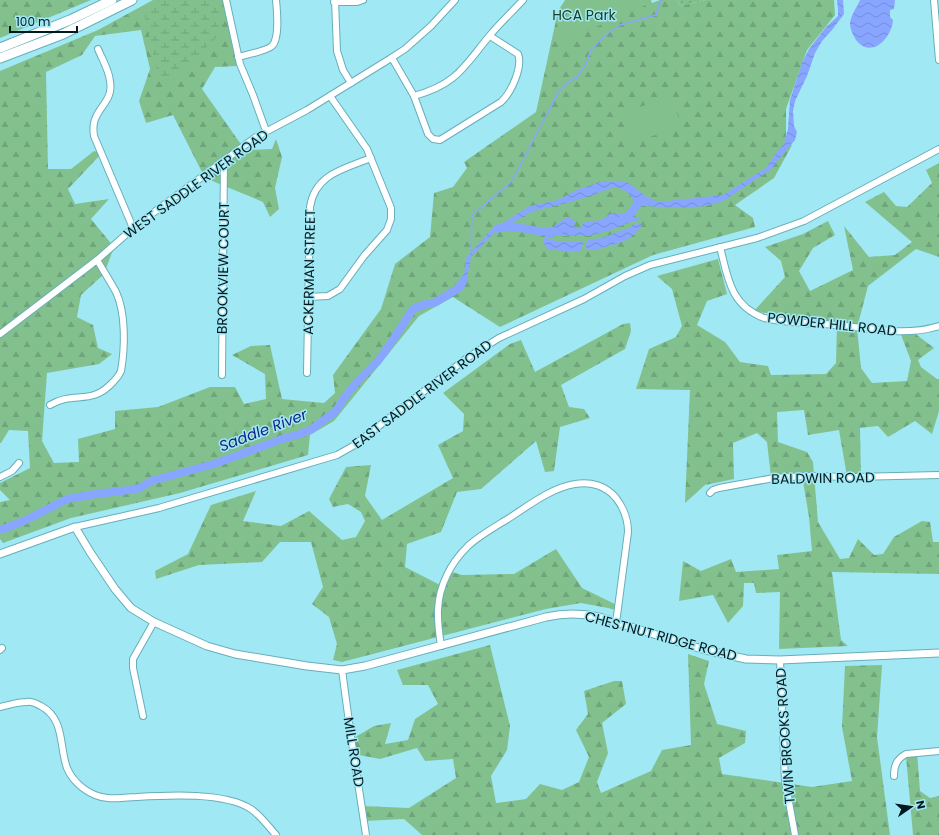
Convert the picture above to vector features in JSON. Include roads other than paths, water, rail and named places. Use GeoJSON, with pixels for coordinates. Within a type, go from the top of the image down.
{"type":"FeatureCollection","features":[{"type":"Feature","properties":{"kind":"highway"},"geometry":{"type":"LineString","coordinates":[[0,48],[70,20],[112,0]]}},
{"type":"Feature","properties":{"kind":"highway"},"geometry":{"type":"LineString","coordinates":[[0,58],[63,34],[132,0]]}},
{"type":"Feature","properties":{"kind":"main road","name":"EAST SADDLE RIVER ROAD"},"geometry":{"type":"LineString","coordinates":[[0,554],[75,528]]}},
{"type":"Feature","properties":{"kind":"main road","name":"CHESTNUT RIDGE ROAD"},"geometry":{"type":"LineString","coordinates":[[75,528],[90,552],[131,608],[154,622],[216,649],[307,666],[342,670],[365,666],[557,615],[567,614],[588,615],[716,654],[746,659],[780,660],[939,653]]}},
{"type":"Feature","properties":{"kind":"street"},"geometry":{"type":"LineString","coordinates":[[226,0],[238,57],[266,132]]}},
{"type":"Feature","properties":{"kind":"street"},"geometry":{"type":"LineString","coordinates":[[238,57],[268,48],[273,44],[276,39],[276,0]]}},
{"type":"Feature","properties":{"kind":"street"},"geometry":{"type":"LineString","coordinates":[[351,83],[343,70],[337,52],[334,1],[357,2],[363,0]]}},
{"type":"Feature","properties":{"kind":"street","name":"WEST SADDLE RIVER ROAD"},"geometry":{"type":"LineString","coordinates":[[0,334],[96,260],[133,228],[256,137],[307,110],[392,58],[431,26],[455,0]]}},
{"type":"Feature","properties":{"kind":"street"},"geometry":{"type":"LineString","coordinates":[[414,96],[431,91],[457,75],[490,36],[524,0]]}},
{"type":"Feature","properties":{"kind":"street"},"geometry":{"type":"LineString","coordinates":[[934,0],[939,60]]}},
{"type":"Feature","properties":{"kind":"street"},"geometry":{"type":"LineString","coordinates":[[392,58],[414,96],[428,134],[436,140],[444,139],[501,102],[509,94],[512,88],[520,61],[519,57],[515,51],[490,36]]}},
{"type":"Feature","properties":{"kind":"street"},"geometry":{"type":"LineString","coordinates":[[98,49],[109,74],[111,86],[109,97],[96,117],[94,124],[94,136],[133,228]]}},
{"type":"Feature","properties":{"kind":"street"},"geometry":{"type":"LineString","coordinates":[[308,297],[328,296],[340,289],[364,256],[387,230],[392,214],[371,158],[361,140],[330,96]]}},
{"type":"Feature","properties":{"kind":"street","name":"EAST SADDLE RIVER ROAD"},"geometry":{"type":"LineString","coordinates":[[75,528],[159,508],[337,455],[353,446],[378,428],[467,358],[499,338],[584,299],[638,270],[663,261],[773,233],[804,221],[939,149]]}},
{"type":"Feature","properties":{"kind":"street","name":"ACKERMAN STREET"},"geometry":{"type":"LineString","coordinates":[[307,373],[310,207],[315,191],[322,181],[333,173],[371,158]]}},
{"type":"Feature","properties":{"kind":"street","name":"BROOKVIEW COURT"},"geometry":{"type":"LineString","coordinates":[[222,375],[224,160]]}},
{"type":"Feature","properties":{"kind":"street","name":"POWDER HILL ROAD"},"geometry":{"type":"LineString","coordinates":[[720,247],[733,293],[743,306],[760,316],[771,319],[854,327],[887,332],[922,330],[939,326]]}},
{"type":"Feature","properties":{"kind":"street"},"geometry":{"type":"LineString","coordinates":[[50,405],[65,398],[92,397],[99,394],[110,387],[119,377],[121,371],[124,334],[120,304],[116,293],[96,260]]}},
{"type":"Feature","properties":{"kind":"street"},"geometry":{"type":"LineString","coordinates":[[0,477],[12,471],[19,463]]}},
{"type":"Feature","properties":{"kind":"street","name":"BALDWIN ROAD"},"geometry":{"type":"LineString","coordinates":[[710,493],[719,488],[788,477],[939,475]]}},
{"type":"Feature","properties":{"kind":"street"},"geometry":{"type":"LineString","coordinates":[[441,646],[437,620],[439,595],[446,576],[461,554],[477,539],[543,497],[575,484],[588,483],[597,485],[609,491],[618,501],[627,520],[627,539],[616,623]]}},
{"type":"Feature","properties":{"kind":"street"},"geometry":{"type":"LineString","coordinates":[[143,716],[133,664],[135,654],[154,622]]}},
{"type":"Feature","properties":{"kind":"street","name":"TWIN BROOKS ROAD"},"geometry":{"type":"LineString","coordinates":[[780,660],[786,793],[795,835]]}},
{"type":"Feature","properties":{"kind":"street","name":"MILL ROAD"},"geometry":{"type":"LineString","coordinates":[[342,670],[366,835]]}},
{"type":"Feature","properties":{"kind":"street"},"geometry":{"type":"LineString","coordinates":[[0,707],[28,702],[35,703],[50,712],[59,726],[67,767],[70,774],[80,786],[93,794],[110,799],[178,796],[219,798],[236,802],[250,809],[276,835]]}},
{"type":"Feature","properties":{"kind":"street"},"geometry":{"type":"LineString","coordinates":[[894,776],[896,764],[902,756],[906,754],[939,751]]}},
{"type":"Feature","properties":{"kind":"water"},"geometry":{"type":"Polygon","coordinates":[[[837,0],[843,0],[844,14],[822,41],[815,53],[807,76],[795,101],[793,111],[794,126],[797,132],[795,140],[770,170],[723,201],[706,206],[681,208],[643,206],[634,202],[629,193],[619,188],[611,188],[567,203],[533,211],[493,234],[471,257],[466,283],[461,289],[454,286],[464,274],[466,258],[490,231],[530,206],[558,200],[577,190],[600,182],[626,182],[645,196],[658,202],[723,195],[766,168],[784,144],[788,129],[790,100],[802,63],[809,49],[826,27],[838,16],[837,0]]]}},
{"type":"Feature","properties":{"kind":"water"},"geometry":{"type":"Polygon","coordinates":[[[860,0],[895,0],[894,9],[890,10],[890,17],[893,20],[892,27],[885,39],[874,47],[868,48],[862,46],[856,40],[851,30],[850,23],[860,0]]]}},
{"type":"Feature","properties":{"kind":"water"},"geometry":{"type":"Polygon","coordinates":[[[611,213],[625,214],[633,218],[636,217],[642,219],[589,236],[555,236],[547,239],[557,241],[583,241],[584,242],[580,251],[552,249],[550,251],[544,244],[544,239],[549,230],[567,218],[570,217],[575,222],[574,226],[579,229],[585,222],[602,220],[611,213]]]}},
{"type":"Feature","properties":{"kind":"water"},"geometry":{"type":"Polygon","coordinates":[[[643,223],[636,233],[627,240],[595,250],[586,248],[588,240],[602,238],[628,228],[629,230],[632,225],[643,223]]]}},
{"type":"Feature","properties":{"kind":"waterway"},"geometry":{"type":"LineString","coordinates":[[471,253],[472,215],[512,181],[559,91],[568,82],[576,78],[586,64],[591,50],[604,36],[620,25],[656,15],[661,0]]}},
{"type":"Feature","properties":{"kind":"waterway","name":"Saddle River"},"geometry":{"type":"LineString","coordinates":[[621,220],[630,214],[640,201],[647,202]]}},
{"type":"Feature","properties":{"kind":"waterway","name":"Saddle River"},"geometry":{"type":"LineString","coordinates":[[497,229],[501,227],[511,227],[559,232]]}},
{"type":"Feature","properties":{"kind":"waterway","name":"Saddle River"},"geometry":{"type":"LineString","coordinates":[[0,530],[24,521],[67,499],[140,488],[151,481],[214,464],[312,429],[336,411],[357,382],[378,361],[413,309],[436,302],[459,288],[464,280]]}},
{"type":"Feature","properties":{"kind":"park label","name":"HCA Park"},"geometry":{"type":"Point","coordinates":[584,15]}}]}
